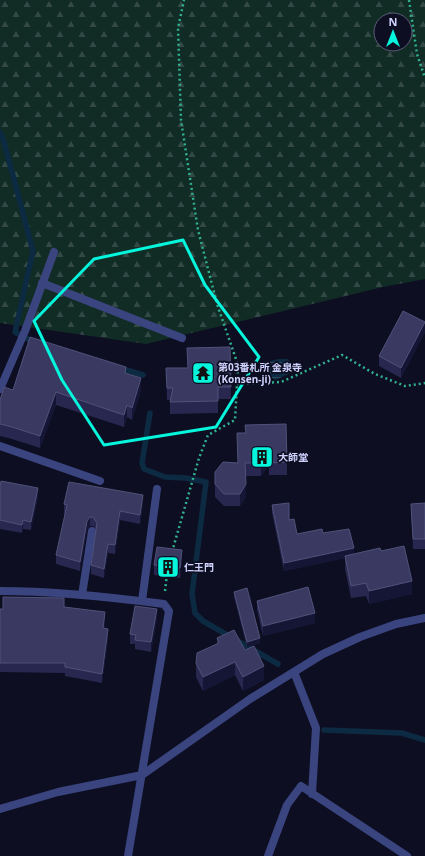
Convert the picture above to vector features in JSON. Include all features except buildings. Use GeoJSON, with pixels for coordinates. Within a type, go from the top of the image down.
{"type":"FeatureCollection","features":[{"type":"Feature","properties":{"kind":"street"},"geometry":{"type":"LineString","coordinates":[[0,389],[26,331],[54,252]]}},
{"type":"Feature","properties":{"kind":"street"},"geometry":{"type":"LineString","coordinates":[[42,283],[182,338]]}},
{"type":"Feature","properties":{"kind":"street"},"geometry":{"type":"LineString","coordinates":[[0,446],[100,481]]}},
{"type":"Feature","properties":{"kind":"street"},"geometry":{"type":"LineString","coordinates":[[142,601],[157,489]]}},
{"type":"Feature","properties":{"kind":"street"},"geometry":{"type":"LineString","coordinates":[[82,595],[92,531]]}},
{"type":"Feature","properties":{"kind":"street"},"geometry":{"type":"LineString","coordinates":[[0,591],[29,591],[142,601],[164,604],[169,611],[128,856]]}},
{"type":"Feature","properties":{"kind":"street"},"geometry":{"type":"LineString","coordinates":[[0,809],[58,792],[142,775],[250,699],[323,654],[360,637],[396,624],[425,618]]}},
{"type":"Feature","properties":{"kind":"street"},"geometry":{"type":"LineString","coordinates":[[294,672],[316,728],[312,794]]}},
{"type":"Feature","properties":{"kind":"street"},"geometry":{"type":"LineString","coordinates":[[268,856],[287,805],[301,786],[407,856]]}},
{"type":"Feature","properties":{"kind":"path"},"geometry":{"type":"LineString","coordinates":[[171,556],[191,483],[208,435],[235,420],[238,384],[238,365],[217,304],[198,230],[181,120],[178,28],[184,0]]}},
{"type":"Feature","properties":{"kind":"path"},"geometry":{"type":"LineString","coordinates":[[409,0],[417,54],[425,78]]}},
{"type":"Feature","properties":{"kind":"path"},"geometry":{"type":"LineString","coordinates":[[238,384],[282,382],[342,355],[375,374],[405,386],[425,383]]}},
{"type":"Feature","properties":{"kind":"path"},"geometry":{"type":"LineString","coordinates":[[164,604],[168,572]]}},
{"type":"Feature","properties":{"kind":"highlighted area"},"geometry":{"type":"Polygon","coordinates":[[[183,240],[205,285],[259,357],[216,427],[104,445],[62,380],[34,321],[94,259],[183,240]]]}},
{"type":"Feature","properties":{"kind":"green space"},"geometry":{"type":"Polygon","coordinates":[[[0,0],[425,0],[425,279],[383,287],[146,344],[0,323],[0,0]]]}},
{"type":"Feature","properties":{"kind":"water"},"geometry":{"type":"Polygon","coordinates":[[[288,359],[292,365],[289,374],[275,380],[269,376],[265,369],[270,361],[288,359]]]}},
{"type":"Feature","properties":{"kind":"waterway"},"geometry":{"type":"LineString","coordinates":[[0,132],[33,251],[15,332],[35,343]]}},
{"type":"Feature","properties":{"kind":"waterway"},"geometry":{"type":"LineString","coordinates":[[120,368],[143,375]]}},
{"type":"Feature","properties":{"kind":"waterway"},"geometry":{"type":"LineString","coordinates":[[150,413],[142,463],[144,469],[165,477],[186,478],[206,482],[192,594],[195,613],[203,621],[278,664]]}},
{"type":"Feature","properties":{"kind":"waterway"},"geometry":{"type":"LineString","coordinates":[[324,730],[402,733],[425,740]]}},
{"type":"Feature","properties":{"kind":"place","name":"第03番札所 金泉寺 (Konsen-ji)"},"geometry":{"type":"Point","coordinates":[203,373]}},
{"type":"Feature","properties":{"kind":"place","name":"大師堂"},"geometry":{"type":"Point","coordinates":[262,457]}},
{"type":"Feature","properties":{"kind":"place","name":"仁王門"},"geometry":{"type":"Point","coordinates":[168,567]}}]}
